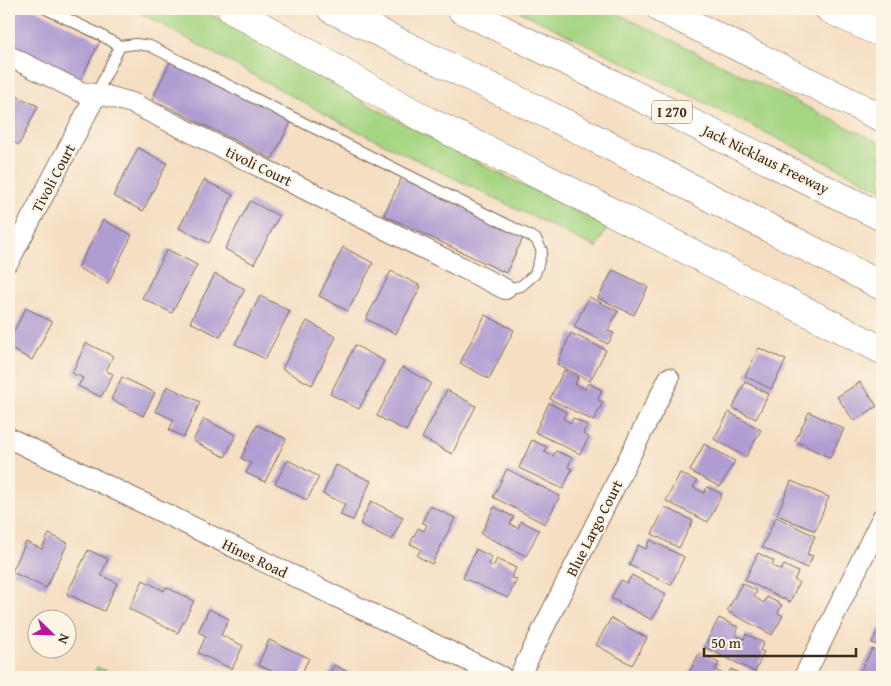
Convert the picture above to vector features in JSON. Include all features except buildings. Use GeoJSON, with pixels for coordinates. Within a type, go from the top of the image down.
{"type":"FeatureCollection","features":[{"type":"Feature","properties":{"kind":"highway"},"geometry":{"type":"LineString","coordinates":[[231,9],[428,121],[549,180],[882,350]]}},
{"type":"Feature","properties":{"kind":"highway"},"geometry":{"type":"LineString","coordinates":[[331,9],[571,126],[882,286]]}},
{"type":"Feature","properties":{"kind":"highway","name":"Jack Nicklaus Freeway"},"geometry":{"type":"LineString","coordinates":[[461,9],[882,216]]}},
{"type":"Feature","properties":{"kind":"highway"},"geometry":{"type":"LineString","coordinates":[[661,9],[882,118]]}},
{"type":"Feature","properties":{"kind":"highway"},"geometry":{"type":"LineString","coordinates":[[830,9],[882,34]]}},
{"type":"Feature","properties":{"kind":"street","name":"tivoli Court"},"geometry":{"type":"LineString","coordinates":[[9,56],[81,92],[107,96],[132,103],[505,288]]}},
{"type":"Feature","properties":{"kind":"street","name":"Tivoli Court"},"geometry":{"type":"LineString","coordinates":[[9,260],[96,95]]}},
{"type":"Feature","properties":{"kind":"street","name":"Blue Largo Court"},"geometry":{"type":"LineString","coordinates":[[519,677],[669,378]]}},
{"type":"Feature","properties":{"kind":"street","name":"Hines Road"},"geometry":{"type":"LineString","coordinates":[[9,438],[502,677]]}},
{"type":"Feature","properties":{"kind":"street"},"geometry":{"type":"LineString","coordinates":[[804,677],[882,518]]}},
{"type":"Feature","properties":{"kind":"lane"},"geometry":{"type":"LineString","coordinates":[[46,9],[120,46],[136,44],[150,46],[536,238],[542,251],[535,274],[521,286],[505,288]]}},
{"type":"Feature","properties":{"kind":"lane"},"geometry":{"type":"LineString","coordinates":[[96,95],[120,46]]}},
{"type":"Feature","properties":{"kind":"green space"},"geometry":{"type":"Polygon","coordinates":[[[133,9],[201,9],[371,106],[607,227],[597,248],[343,124],[133,9]]]}},
{"type":"Feature","properties":{"kind":"green space"},"geometry":{"type":"Polygon","coordinates":[[[515,9],[608,9],[882,144],[882,190],[515,9]]]}},
{"type":"Feature","properties":{"kind":"green space"},"geometry":{"type":"Polygon","coordinates":[[[97,667],[120,677],[93,677],[97,667]]]}}]}
